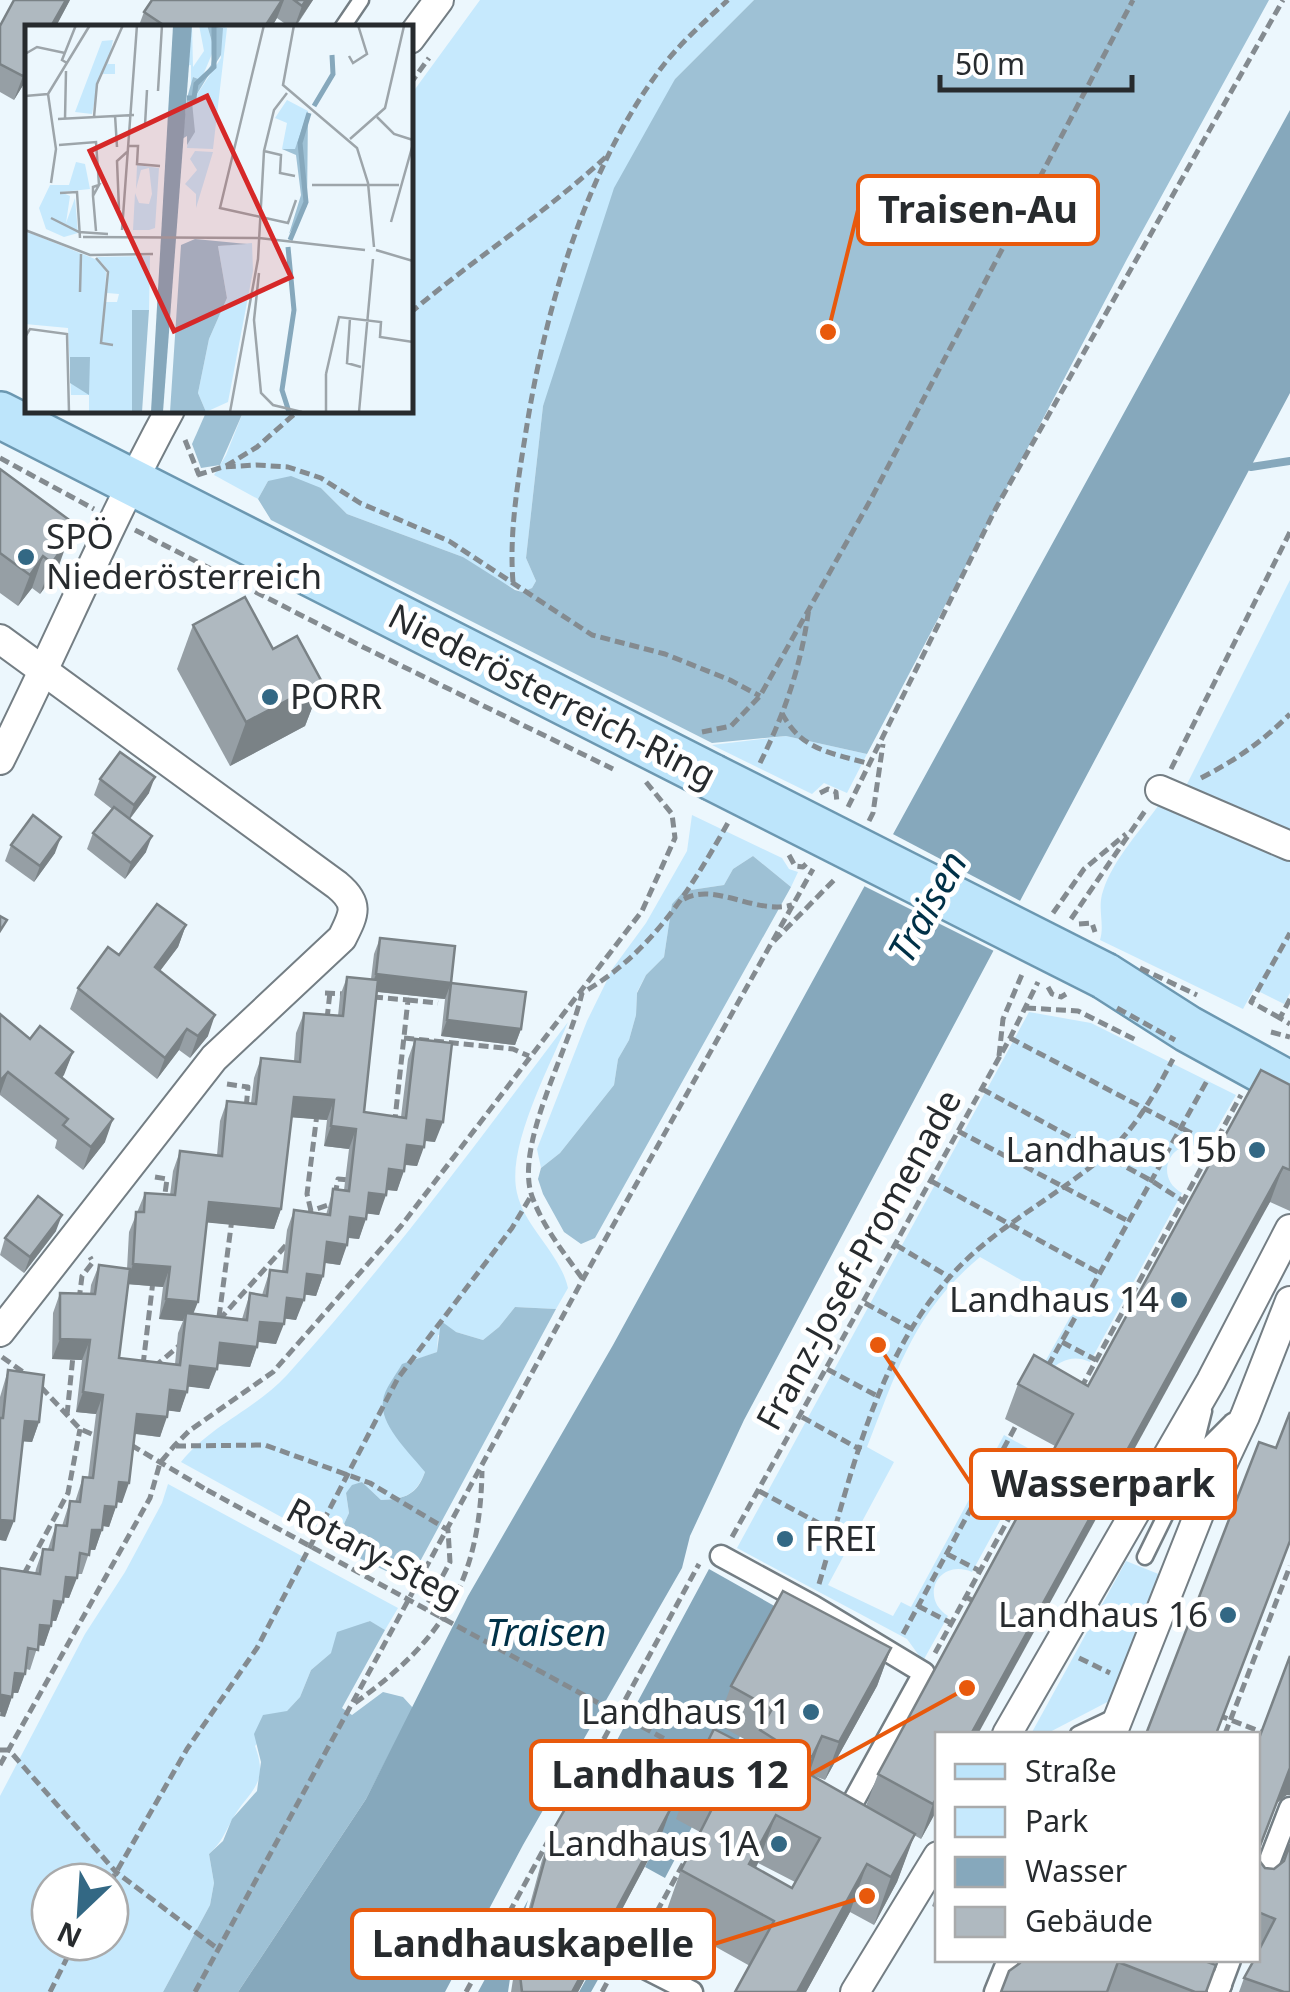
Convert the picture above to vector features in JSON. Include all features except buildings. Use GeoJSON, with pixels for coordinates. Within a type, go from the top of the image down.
{"type":"FeatureCollection","features":[{"type":"Feature","properties":{"kind":"main road","name":"Niederösterreich-Ring"},"geometry":{"type":"LineString","coordinates":[[0,416],[122,502],[712,777],[1105,976],[1188,1029],[1290,1085]]}},
{"type":"Feature","properties":{"kind":"main road","name":"Niederösterreich-Ring"},"geometry":{"type":"LineString","coordinates":[[1105,976],[1181,1005],[1261,1044],[1285,1036]]}},
{"type":"Feature","properties":{"kind":"street"},"geometry":{"type":"LineString","coordinates":[[412,36],[439,0]]}},
{"type":"Feature","properties":{"kind":"street"},"geometry":{"type":"LineString","coordinates":[[0,760],[122,502],[181,418]]}},
{"type":"Feature","properties":{"kind":"street"},"geometry":{"type":"LineString","coordinates":[[0,639],[350,895],[352,912],[342,938],[214,1058],[0,1332]]}},
{"type":"Feature","properties":{"kind":"street"},"geometry":{"type":"LineString","coordinates":[[1160,790],[1290,846]]}},
{"type":"Feature","properties":{"kind":"street"},"geometry":{"type":"LineString","coordinates":[[1008,1732],[1211,1381],[1290,1229]]}},
{"type":"Feature","properties":{"kind":"street"},"geometry":{"type":"LineString","coordinates":[[1116,1724],[1290,1300]]}},
{"type":"Feature","properties":{"kind":"street"},"geometry":{"type":"LineString","coordinates":[[722,1556],[924,1673],[838,1832]]}},
{"type":"Feature","properties":{"kind":"street"},"geometry":{"type":"LineString","coordinates":[[1260,1885],[1290,1808]]}},
{"type":"Feature","properties":{"kind":"street"},"geometry":{"type":"LineString","coordinates":[[855,1992],[923,1867]]}},
{"type":"Feature","properties":{"kind":"street"},"geometry":{"type":"LineString","coordinates":[[631,1961],[688,1991]]}},
{"type":"Feature","properties":{"kind":"street"},"geometry":{"type":"LineString","coordinates":[[995,1992],[1007,1962]]}},
{"type":"Feature","properties":{"kind":"street"},"geometry":{"type":"LineString","coordinates":[[1159,1962],[1219,1988],[1229,1962]]}},
{"type":"Feature","properties":{"kind":"lane"},"geometry":{"type":"LineString","coordinates":[[344,25],[361,0]]}},
{"type":"Feature","properties":{"kind":"lane"},"geometry":{"type":"LineString","coordinates":[[1145,1557],[1191,1463],[1211,1381]]}},
{"type":"Feature","properties":{"kind":"lane"},"geometry":{"type":"LineString","coordinates":[[1191,1463],[1222,1434],[1254,1395]]}},
{"type":"Feature","properties":{"kind":"lane"},"geometry":{"type":"LineString","coordinates":[[1086,1732],[1116,1724]]}},
{"type":"Feature","properties":{"kind":"path"},"geometry":{"type":"LineString","coordinates":[[513,582],[512,537],[535,367],[570,248],[612,152],[660,70],[728,0]]}},
{"type":"Feature","properties":{"kind":"path"},"geometry":{"type":"LineString","coordinates":[[685,733],[731,726],[760,696],[871,499],[1133,0]]}},
{"type":"Feature","properties":{"kind":"path"},"geometry":{"type":"LineString","coordinates":[[861,784],[996,508],[1283,0]]}},
{"type":"Feature","properties":{"kind":"path"},"geometry":{"type":"LineString","coordinates":[[412,312],[503,238],[564,196],[612,152]]}},
{"type":"Feature","properties":{"kind":"path"},"geometry":{"type":"LineString","coordinates":[[224,467],[297,412]]}},
{"type":"Feature","properties":{"kind":"path"},"geometry":{"type":"LineString","coordinates":[[181,418],[184,442],[198,474],[224,467],[288,467],[321,478],[360,503],[449,542],[592,635],[665,654],[760,696]]}},
{"type":"Feature","properties":{"kind":"path"},"geometry":{"type":"LineString","coordinates":[[0,458],[122,502],[496,714],[628,776]]}},
{"type":"Feature","properties":{"kind":"path"},"geometry":{"type":"LineString","coordinates":[[1066,928],[1160,790],[1290,532]]}},
{"type":"Feature","properties":{"kind":"path"},"geometry":{"type":"LineString","coordinates":[[757,768],[782,713],[802,654],[809,604]]}},
{"type":"Feature","properties":{"kind":"path"},"geometry":{"type":"LineString","coordinates":[[782,713],[802,741],[816,750],[871,764]]}},
{"type":"Feature","properties":{"kind":"path"},"geometry":{"type":"LineString","coordinates":[[1160,790],[1202,777],[1236,760],[1290,714]]}},
{"type":"Feature","properties":{"kind":"path"},"geometry":{"type":"LineString","coordinates":[[874,812],[884,736]]}},
{"type":"Feature","properties":{"kind":"path"},"geometry":{"type":"LineString","coordinates":[[0,1765],[150,1498],[160,1462],[189,1431],[273,1372],[401,1226],[642,911],[675,838],[672,814],[645,784],[655,780]]}},
{"type":"Feature","properties":{"kind":"path"},"geometry":{"type":"LineString","coordinates":[[582,1279],[531,1196],[528,1150],[575,1025],[582,993],[626,964],[680,901],[730,819]]}},
{"type":"Feature","properties":{"kind":"path"},"geometry":{"type":"LineString","coordinates":[[770,945],[832,886]]}},
{"type":"Feature","properties":{"kind":"path"},"geometry":{"type":"LineString","coordinates":[[195,1992],[582,1279],[792,904],[756,907],[712,894],[691,895],[680,901]]}},
{"type":"Feature","properties":{"kind":"path"},"geometry":{"type":"LineString","coordinates":[[1285,1036],[1251,1002],[1290,933]]}},
{"type":"Feature","properties":{"kind":"path","name":"Franz-Josef-Promenade"},"geometry":{"type":"LineString","coordinates":[[568,1804],[708,1548],[722,1556],[1010,1038],[1042,972]]}},
{"type":"Feature","properties":{"kind":"path"},"geometry":{"type":"LineString","coordinates":[[316,1002],[330,992],[350,994]]}},
{"type":"Feature","properties":{"kind":"path"},"geometry":{"type":"LineString","coordinates":[[326,1028],[330,992]]}},
{"type":"Feature","properties":{"kind":"path"},"geometry":{"type":"LineString","coordinates":[[369,996],[438,1003]]}},
{"type":"Feature","properties":{"kind":"path"},"geometry":{"type":"LineString","coordinates":[[394,1132],[408,1000]]}},
{"type":"Feature","properties":{"kind":"path"},"geometry":{"type":"LineString","coordinates":[[1285,1036],[1290,1000]]}},
{"type":"Feature","properties":{"kind":"path"},"geometry":{"type":"LineString","coordinates":[[1026,1008],[1078,1011],[1141,1043]]}},
{"type":"Feature","properties":{"kind":"path"},"geometry":{"type":"LineString","coordinates":[[1285,1036],[1290,1024]]}},
{"type":"Feature","properties":{"kind":"path"},"geometry":{"type":"LineString","coordinates":[[404,1038],[513,1049],[530,1056]]}},
{"type":"Feature","properties":{"kind":"path"},"geometry":{"type":"LineString","coordinates":[[1010,1038],[1214,1145]]}},
{"type":"Feature","properties":{"kind":"path"},"geometry":{"type":"LineString","coordinates":[[812,1606],[890,1364],[910,1328],[949,1277],[1010,1225],[1105,1155],[1146,1110],[1173,1059],[1185,1064]]}},
{"type":"Feature","properties":{"kind":"path"},"geometry":{"type":"LineString","coordinates":[[1044,1376],[1210,1076],[1197,1070]]}},
{"type":"Feature","properties":{"kind":"path"},"geometry":{"type":"LineString","coordinates":[[225,1084],[248,1086],[244,1126]]}},
{"type":"Feature","properties":{"kind":"path"},"geometry":{"type":"LineString","coordinates":[[982,1089],[1183,1201]]}},
{"type":"Feature","properties":{"kind":"path"},"geometry":{"type":"LineString","coordinates":[[1075,1398],[1242,1092]]}},
{"type":"Feature","properties":{"kind":"path"},"geometry":{"type":"LineString","coordinates":[[312,1211],[308,1194],[318,1102]]}},
{"type":"Feature","properties":{"kind":"path"},"geometry":{"type":"LineString","coordinates":[[958,1132],[1130,1222]]}},
{"type":"Feature","properties":{"kind":"path"},"geometry":{"type":"LineString","coordinates":[[151,1176],[166,1179],[162,1217]]}},
{"type":"Feature","properties":{"kind":"path"},"geometry":{"type":"LineString","coordinates":[[305,1221],[312,1211],[334,1202],[338,1179],[363,1182]]}},
{"type":"Feature","properties":{"kind":"path"},"geometry":{"type":"LineString","coordinates":[[931,1181],[1100,1273]]}},
{"type":"Feature","properties":{"kind":"path"},"geometry":{"type":"LineString","coordinates":[[122,1862],[187,1749],[257,1648],[398,1378],[512,1228],[531,1196]]}},
{"type":"Feature","properties":{"kind":"path"},"geometry":{"type":"LineString","coordinates":[[234,1203],[219,1320],[299,1230]]}},
{"type":"Feature","properties":{"kind":"path"},"geometry":{"type":"LineString","coordinates":[[896,1245],[949,1277]]}},
{"type":"Feature","properties":{"kind":"path"},"geometry":{"type":"LineString","coordinates":[[78,1311],[82,1276],[93,1262],[88,1254]]}},
{"type":"Feature","properties":{"kind":"path"},"geometry":{"type":"LineString","coordinates":[[142,1379],[154,1274]]}},
{"type":"Feature","properties":{"kind":"path"},"geometry":{"type":"LineString","coordinates":[[864,1303],[910,1328]]}},
{"type":"Feature","properties":{"kind":"path"},"geometry":{"type":"LineString","coordinates":[[151,1370],[186,1340]]}},
{"type":"Feature","properties":{"kind":"path"},"geometry":{"type":"LineString","coordinates":[[1062,1342],[1096,1360]]}},
{"type":"Feature","properties":{"kind":"path"},"geometry":{"type":"LineString","coordinates":[[67,1417],[74,1346]]}},
{"type":"Feature","properties":{"kind":"path"},"geometry":{"type":"LineString","coordinates":[[0,1355],[38,1382],[80,1429],[103,1439]]}},
{"type":"Feature","properties":{"kind":"path"},"geometry":{"type":"LineString","coordinates":[[828,1369],[879,1397]]}},
{"type":"Feature","properties":{"kind":"path"},"geometry":{"type":"LineString","coordinates":[[1083,1384],[1098,1393]]}},
{"type":"Feature","properties":{"kind":"path"},"geometry":{"type":"LineString","coordinates":[[903,1634],[1026,1409]]}},
{"type":"Feature","properties":{"kind":"path"},"geometry":{"type":"LineString","coordinates":[[801,1416],[861,1450]]}},
{"type":"Feature","properties":{"kind":"path"},"geometry":{"type":"LineString","coordinates":[[17,1587],[68,1493],[80,1429]]}},
{"type":"Feature","properties":{"kind":"path","name":"Rotary-Steg"},"geometry":{"type":"LineString","coordinates":[[127,1444],[711,1764]]}},
{"type":"Feature","properties":{"kind":"path"},"geometry":{"type":"LineString","coordinates":[[174,1446],[265,1445],[370,1483],[448,1530]]}},
{"type":"Feature","properties":{"kind":"path"},"geometry":{"type":"LineString","coordinates":[[924,1673],[1043,1456]]}},
{"type":"Feature","properties":{"kind":"path"},"geometry":{"type":"LineString","coordinates":[[350,1707],[397,1673],[436,1631],[454,1600],[473,1554],[482,1468]]}},
{"type":"Feature","properties":{"kind":"path"},"geometry":{"type":"LineString","coordinates":[[759,1490],[835,1532]]}},
{"type":"Feature","properties":{"kind":"path"},"geometry":{"type":"LineString","coordinates":[[426,1609],[450,1562],[448,1530]]}},
{"type":"Feature","properties":{"kind":"path"},"geometry":{"type":"LineString","coordinates":[[947,1554],[980,1571]]}},
{"type":"Feature","properties":{"kind":"path"},"geometry":{"type":"LineString","coordinates":[[1226,1732],[1290,1566]]}},
{"type":"Feature","properties":{"kind":"path"},"geometry":{"type":"LineString","coordinates":[[966,1597],[981,1606]]}},
{"type":"Feature","properties":{"kind":"path"},"geometry":{"type":"LineString","coordinates":[[918,1606],[952,1624]]}},
{"type":"Feature","properties":{"kind":"path"},"geometry":{"type":"LineString","coordinates":[[1057,1648],[1132,1683]]}},
{"type":"Feature","properties":{"kind":"path"},"geometry":{"type":"LineString","coordinates":[[1214,1714],[1275,1737]]}},
{"type":"Feature","properties":{"kind":"path"},"geometry":{"type":"LineString","coordinates":[[0,1750],[8,1750],[107,1862]]}},
{"type":"Feature","properties":{"kind":"path"},"geometry":{"type":"LineString","coordinates":[[466,1992],[559,1821]]}},
{"type":"Feature","properties":{"kind":"path"},"geometry":{"type":"LineString","coordinates":[[665,1920],[656,1915],[700,1832]]}},
{"type":"Feature","properties":{"kind":"path"},"geometry":{"type":"LineString","coordinates":[[130,1883],[218,1950]]}},
{"type":"Feature","properties":{"kind":"path"},"geometry":{"type":"LineString","coordinates":[[602,1992],[631,1961]]}},
{"type":"Feature","properties":{"kind":"path"},"geometry":{"type":"LineString","coordinates":[[50,1992],[66,1962]]}},
{"type":"Feature","properties":{"kind":"green space"},"geometry":{"type":"Polygon","coordinates":[[[480,0],[754,0],[675,79],[543,406],[526,558],[536,581],[532,588],[522,592],[489,576],[463,557],[347,514],[321,488],[268,481],[258,499],[214,475],[243,412],[412,412],[412,93],[480,0]]]}},
{"type":"Feature","properties":{"kind":"green space"},"geometry":{"type":"Polygon","coordinates":[[[1290,580],[1290,832],[1186,786],[1290,580]]]}},
{"type":"Feature","properties":{"kind":"green space"},"geometry":{"type":"Polygon","coordinates":[[[786,736],[867,754],[847,793],[824,783],[812,794],[712,745],[786,736]]]}},
{"type":"Feature","properties":{"kind":"green space"},"geometry":{"type":"Polygon","coordinates":[[[1161,802],[1290,856],[1290,993],[1284,1004],[1254,989],[1243,1009],[1100,940],[1101,897],[1108,879],[1161,802]]]}},
{"type":"Feature","properties":{"kind":"green space"},"geometry":{"type":"Polygon","coordinates":[[[692,815],[782,858],[789,869],[798,872],[791,887],[753,856],[733,869],[724,885],[684,891],[672,904],[664,957],[646,975],[637,992],[636,1015],[618,1059],[614,1085],[560,1153],[541,1168],[537,1149],[587,1021],[613,968],[646,923],[687,851],[692,815]]]}},
{"type":"Feature","properties":{"kind":"green space"},"geometry":{"type":"Polygon","coordinates":[[[1029,1012],[1091,1023],[1236,1095],[1205,1149],[1184,1147],[1170,1159],[1168,1177],[1182,1193],[1090,1362],[1063,1361],[1027,1394],[1074,1310],[980,1257],[938,1299],[910,1344],[867,1447],[894,1462],[828,1585],[893,1616],[901,1602],[911,1607],[1004,1435],[1037,1453],[972,1572],[950,1570],[936,1582],[935,1600],[948,1616],[923,1661],[907,1639],[737,1548],[1029,1012]]]}},
{"type":"Feature","properties":{"kind":"green space"},"geometry":{"type":"Polygon","coordinates":[[[568,1022],[532,1107],[515,1174],[521,1206],[558,1263],[568,1288],[556,1309],[515,1307],[483,1340],[456,1332],[438,1335],[437,1352],[402,1365],[425,1472],[418,1486],[403,1497],[381,1500],[362,1482],[346,1493],[349,1513],[334,1546],[181,1462],[206,1438],[275,1387],[324,1333],[431,1202],[568,1022]]]}},
{"type":"Feature","properties":{"kind":"green space"},"geometry":{"type":"Polygon","coordinates":[[[168,1484],[398,1608],[385,1630],[369,1621],[311,1670],[300,1697],[255,1746],[259,1779],[209,1854],[214,1883],[210,1905],[163,1992],[0,1992],[0,1796],[85,1634],[125,1572],[168,1484]]]}},
{"type":"Feature","properties":{"kind":"green space"},"geometry":{"type":"Polygon","coordinates":[[[1126,1561],[1161,1575],[1115,1698],[1050,1732],[1032,1732],[1126,1561]]]}},
{"type":"Feature","properties":{"kind":"shaded area"},"geometry":{"type":"Polygon","coordinates":[[[754,0],[1269,0],[1127,259],[867,754],[786,736],[712,743],[271,520],[258,499],[268,481],[291,476],[321,488],[347,514],[463,557],[515,590],[532,588],[536,581],[526,558],[543,406],[614,188],[675,79],[754,0]]]}},
{"type":"Feature","properties":{"kind":"shaded area"},"geometry":{"type":"Polygon","coordinates":[[[206,412],[243,412],[220,465],[201,468],[192,444],[206,412]]]}},
{"type":"Feature","properties":{"kind":"shaded area"},"geometry":{"type":"Polygon","coordinates":[[[753,856],[791,887],[595,1238],[581,1244],[564,1232],[543,1194],[538,1179],[541,1168],[560,1153],[614,1085],[618,1059],[636,1015],[637,993],[646,975],[664,957],[672,904],[684,891],[724,885],[733,869],[753,856]]]}},
{"type":"Feature","properties":{"kind":"shaded area"},"geometry":{"type":"Polygon","coordinates":[[[515,1307],[556,1309],[409,1582],[334,1546],[349,1513],[346,1493],[352,1485],[362,1482],[381,1500],[397,1498],[414,1491],[425,1472],[397,1439],[383,1410],[386,1392],[402,1364],[437,1352],[441,1321],[456,1332],[483,1340],[515,1307]]]}},
{"type":"Feature","properties":{"kind":"shaded area"},"geometry":{"type":"Polygon","coordinates":[[[370,1621],[385,1630],[342,1708],[352,1715],[383,1692],[403,1697],[413,1708],[366,1799],[238,1992],[163,1992],[210,1905],[214,1883],[209,1854],[223,1841],[232,1819],[257,1791],[261,1762],[254,1734],[263,1715],[287,1711],[300,1697],[311,1670],[331,1653],[337,1632],[370,1621]]]}},
{"type":"Feature","properties":{"kind":"water","name":"Traisen"},"geometry":{"type":"Polygon","coordinates":[[[1290,110],[1290,393],[744,1420],[690,1536],[682,1568],[523,1845],[445,1992],[238,1992],[366,1799],[468,1596],[613,1345],[1290,110]]]}},
{"type":"Feature","properties":{"kind":"water"},"geometry":{"type":"Polygon","coordinates":[[[709,1569],[801,1621],[665,1878],[645,1867],[661,1834],[594,1783],[709,1569]]]}},
{"type":"Feature","properties":{"kind":"water"},"geometry":{"type":"Polygon","coordinates":[[[528,1900],[515,1945],[508,1992],[478,1992],[528,1900]]]}},
{"type":"Feature","properties":{"kind":"water"},"geometry":{"type":"Polygon","coordinates":[[[622,1915],[637,1924],[606,1979],[600,1976],[591,1992],[579,1992],[622,1915]]]}},
{"type":"Feature","properties":{"kind":"pier"},"geometry":{"type":"Polygon","coordinates":[[[889,832],[1024,903],[998,953],[860,884],[889,832]]]}},
{"type":"Feature","properties":{"kind":"waterway"},"geometry":{"type":"LineString","coordinates":[[1251,467],[1290,461]]}},
{"type":"Feature","properties":{"kind":"place","name":"Traisen-Au"},"geometry":{"type":"Point","coordinates":[828,332]}},
{"type":"Feature","properties":{"kind":"place","name":"SPÖ Niederösterreich"},"geometry":{"type":"Point","coordinates":[26,557]}},
{"type":"Feature","properties":{"kind":"place","name":"PORR"},"geometry":{"type":"Point","coordinates":[270,697]}},
{"type":"Feature","properties":{"kind":"place","name":"Landhaus 15b"},"geometry":{"type":"Point","coordinates":[1257,1150]}},
{"type":"Feature","properties":{"kind":"place","name":"Landhaus 14"},"geometry":{"type":"Point","coordinates":[1179,1300]}},
{"type":"Feature","properties":{"kind":"place","name":"Wasserpark"},"geometry":{"type":"Point","coordinates":[878,1345]}},
{"type":"Feature","properties":{"kind":"place","name":"FREI"},"geometry":{"type":"Point","coordinates":[785,1539]}},
{"type":"Feature","properties":{"kind":"place","name":"Landhaus 16"},"geometry":{"type":"Point","coordinates":[1228,1615]}},
{"type":"Feature","properties":{"kind":"place","name":"Landhaus 12"},"geometry":{"type":"Point","coordinates":[967,1688]}},
{"type":"Feature","properties":{"kind":"place","name":"Landhaus 11"},"geometry":{"type":"Point","coordinates":[811,1712]}},
{"type":"Feature","properties":{"kind":"place","name":"Landhaus 1A"},"geometry":{"type":"Point","coordinates":[779,1844]}},
{"type":"Feature","properties":{"kind":"place","name":"Landhauskapelle"},"geometry":{"type":"Point","coordinates":[867,1896]}}]}
